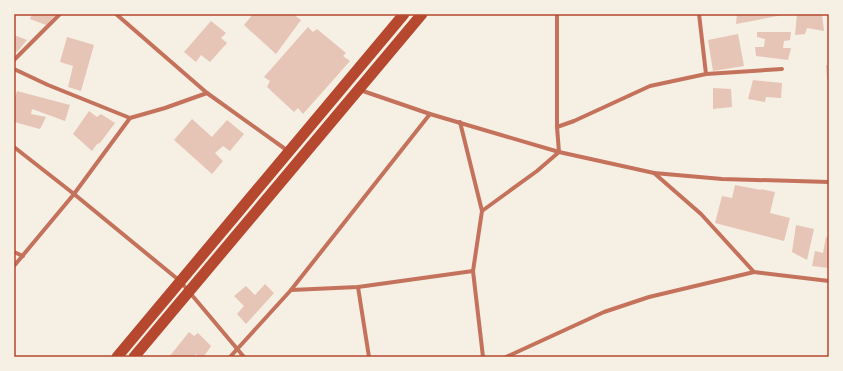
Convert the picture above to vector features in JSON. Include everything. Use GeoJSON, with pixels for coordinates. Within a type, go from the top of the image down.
{"type":"FeatureCollection","features":[{"type":"Feature","properties":{"kind":"highway"},"geometry":{"type":"LineString","coordinates":[[117,357],[404,14]]}},
{"type":"Feature","properties":{"kind":"highway"},"geometry":{"type":"LineString","coordinates":[[134,357],[422,14]]}},
{"type":"Feature","properties":{"kind":"street"},"geometry":{"type":"LineString","coordinates":[[14,60],[60,14]]}},
{"type":"Feature","properties":{"kind":"street"},"geometry":{"type":"LineString","coordinates":[[116,14],[207,93],[288,151]]}},
{"type":"Feature","properties":{"kind":"street"},"geometry":{"type":"LineString","coordinates":[[557,14],[557,127],[559,152]]}},
{"type":"Feature","properties":{"kind":"street"},"geometry":{"type":"LineString","coordinates":[[699,14],[706,74]]}},
{"type":"Feature","properties":{"kind":"street"},"geometry":{"type":"LineString","coordinates":[[14,69],[48,85],[130,118]]}},
{"type":"Feature","properties":{"kind":"street"},"geometry":{"type":"LineString","coordinates":[[557,127],[574,121],[650,86],[706,74],[782,69]]}},
{"type":"Feature","properties":{"kind":"street"},"geometry":{"type":"LineString","coordinates":[[359,90],[430,114],[559,152],[654,173],[722,179],[829,182]]}},
{"type":"Feature","properties":{"kind":"street"},"geometry":{"type":"LineString","coordinates":[[14,266],[74,194],[130,118],[165,108],[207,93]]}},
{"type":"Feature","properties":{"kind":"street"},"geometry":{"type":"LineString","coordinates":[[230,357],[291,290],[430,114]]}},
{"type":"Feature","properties":{"kind":"street"},"geometry":{"type":"LineString","coordinates":[[460,122],[482,211],[473,271],[483,357]]}},
{"type":"Feature","properties":{"kind":"street"},"geometry":{"type":"LineString","coordinates":[[14,147],[74,194],[189,290],[244,357]]}},
{"type":"Feature","properties":{"kind":"street"},"geometry":{"type":"LineString","coordinates":[[482,211],[537,171],[559,152]]}},
{"type":"Feature","properties":{"kind":"street"},"geometry":{"type":"LineString","coordinates":[[654,173],[701,214],[754,272]]}},
{"type":"Feature","properties":{"kind":"street"},"geometry":{"type":"LineString","coordinates":[[14,252],[23,256]]}},
{"type":"Feature","properties":{"kind":"street"},"geometry":{"type":"LineString","coordinates":[[291,290],[358,287],[473,271]]}},
{"type":"Feature","properties":{"kind":"street"},"geometry":{"type":"LineString","coordinates":[[506,357],[604,312],[649,297],[754,272],[829,281]]}},
{"type":"Feature","properties":{"kind":"street"},"geometry":{"type":"LineString","coordinates":[[358,287],[369,357]]}},
{"type":"Feature","properties":{"kind":"building"},"geometry":{"type":"Polygon","coordinates":[[[32,14],[56,14],[46,25],[30,19],[32,14]]]}},
{"type":"Feature","properties":{"kind":"building"},"geometry":{"type":"Polygon","coordinates":[[[253,14],[293,14],[301,20],[276,54],[244,25],[253,14]]]}},
{"type":"Feature","properties":{"kind":"building"},"geometry":{"type":"Polygon","coordinates":[[[737,14],[783,14],[783,15],[736,24],[737,14]]]}},
{"type":"Feature","properties":{"kind":"building"},"geometry":{"type":"Polygon","coordinates":[[[797,14],[822,14],[824,31],[807,28],[805,34],[795,35],[797,14]]]}},
{"type":"Feature","properties":{"kind":"building"},"geometry":{"type":"Polygon","coordinates":[[[211,21],[226,33],[221,38],[227,43],[210,62],[201,55],[196,62],[184,52],[211,21]]]}},
{"type":"Feature","properties":{"kind":"building"},"geometry":{"type":"Polygon","coordinates":[[[308,27],[313,32],[317,29],[346,53],[343,56],[350,61],[303,114],[298,108],[294,112],[267,87],[270,81],[264,77],[308,27]]]}},
{"type":"Feature","properties":{"kind":"building"},"geometry":{"type":"Polygon","coordinates":[[[757,32],[791,32],[790,40],[784,41],[783,48],[791,48],[788,60],[756,56],[755,47],[764,47],[765,39],[757,37],[757,32]]]}},
{"type":"Feature","properties":{"kind":"building"},"geometry":{"type":"Polygon","coordinates":[[[738,34],[744,66],[713,71],[708,40],[738,34]]]}},
{"type":"Feature","properties":{"kind":"building"},"geometry":{"type":"Polygon","coordinates":[[[14,35],[27,40],[17,52],[14,51],[14,35]]]}},
{"type":"Feature","properties":{"kind":"building"},"geometry":{"type":"Polygon","coordinates":[[[67,37],[94,45],[81,91],[68,87],[73,66],[60,62],[67,37]]]}},
{"type":"Feature","properties":{"kind":"building"},"geometry":{"type":"Polygon","coordinates":[[[826,65],[829,65],[829,80],[827,80],[826,65]]]}},
{"type":"Feature","properties":{"kind":"building"},"geometry":{"type":"Polygon","coordinates":[[[753,80],[782,83],[781,98],[766,97],[765,102],[748,99],[753,80]]]}},
{"type":"Feature","properties":{"kind":"building"},"geometry":{"type":"Polygon","coordinates":[[[713,88],[731,89],[732,107],[713,109],[713,88]]]}},
{"type":"Feature","properties":{"kind":"building"},"geometry":{"type":"Polygon","coordinates":[[[17,91],[70,105],[65,121],[32,109],[31,114],[46,117],[40,129],[14,122],[14,100],[17,91]]]}},
{"type":"Feature","properties":{"kind":"building"},"geometry":{"type":"Polygon","coordinates":[[[89,111],[97,117],[101,114],[115,123],[92,151],[73,134],[89,111]]]}},
{"type":"Feature","properties":{"kind":"building"},"geometry":{"type":"Polygon","coordinates":[[[192,119],[212,137],[227,120],[244,134],[230,151],[223,146],[215,153],[223,161],[212,174],[174,140],[192,119]]]}},
{"type":"Feature","properties":{"kind":"building"},"geometry":{"type":"Polygon","coordinates":[[[735,185],[775,192],[770,213],[790,218],[784,241],[715,223],[722,196],[732,198],[735,185]]]}},
{"type":"Feature","properties":{"kind":"building"},"geometry":{"type":"Polygon","coordinates":[[[796,225],[814,229],[807,260],[792,252],[796,225]]]}},
{"type":"Feature","properties":{"kind":"building"},"geometry":{"type":"Polygon","coordinates":[[[829,236],[829,268],[812,266],[815,251],[823,253],[826,237],[829,236]]]}},
{"type":"Feature","properties":{"kind":"building"},"geometry":{"type":"Polygon","coordinates":[[[265,284],[274,293],[246,324],[237,314],[244,306],[234,296],[246,286],[255,295],[265,284]]]}},
{"type":"Feature","properties":{"kind":"building"},"geometry":{"type":"Polygon","coordinates":[[[189,332],[194,336],[198,333],[211,346],[203,357],[196,354],[194,357],[169,357],[189,332]]]}}]}
